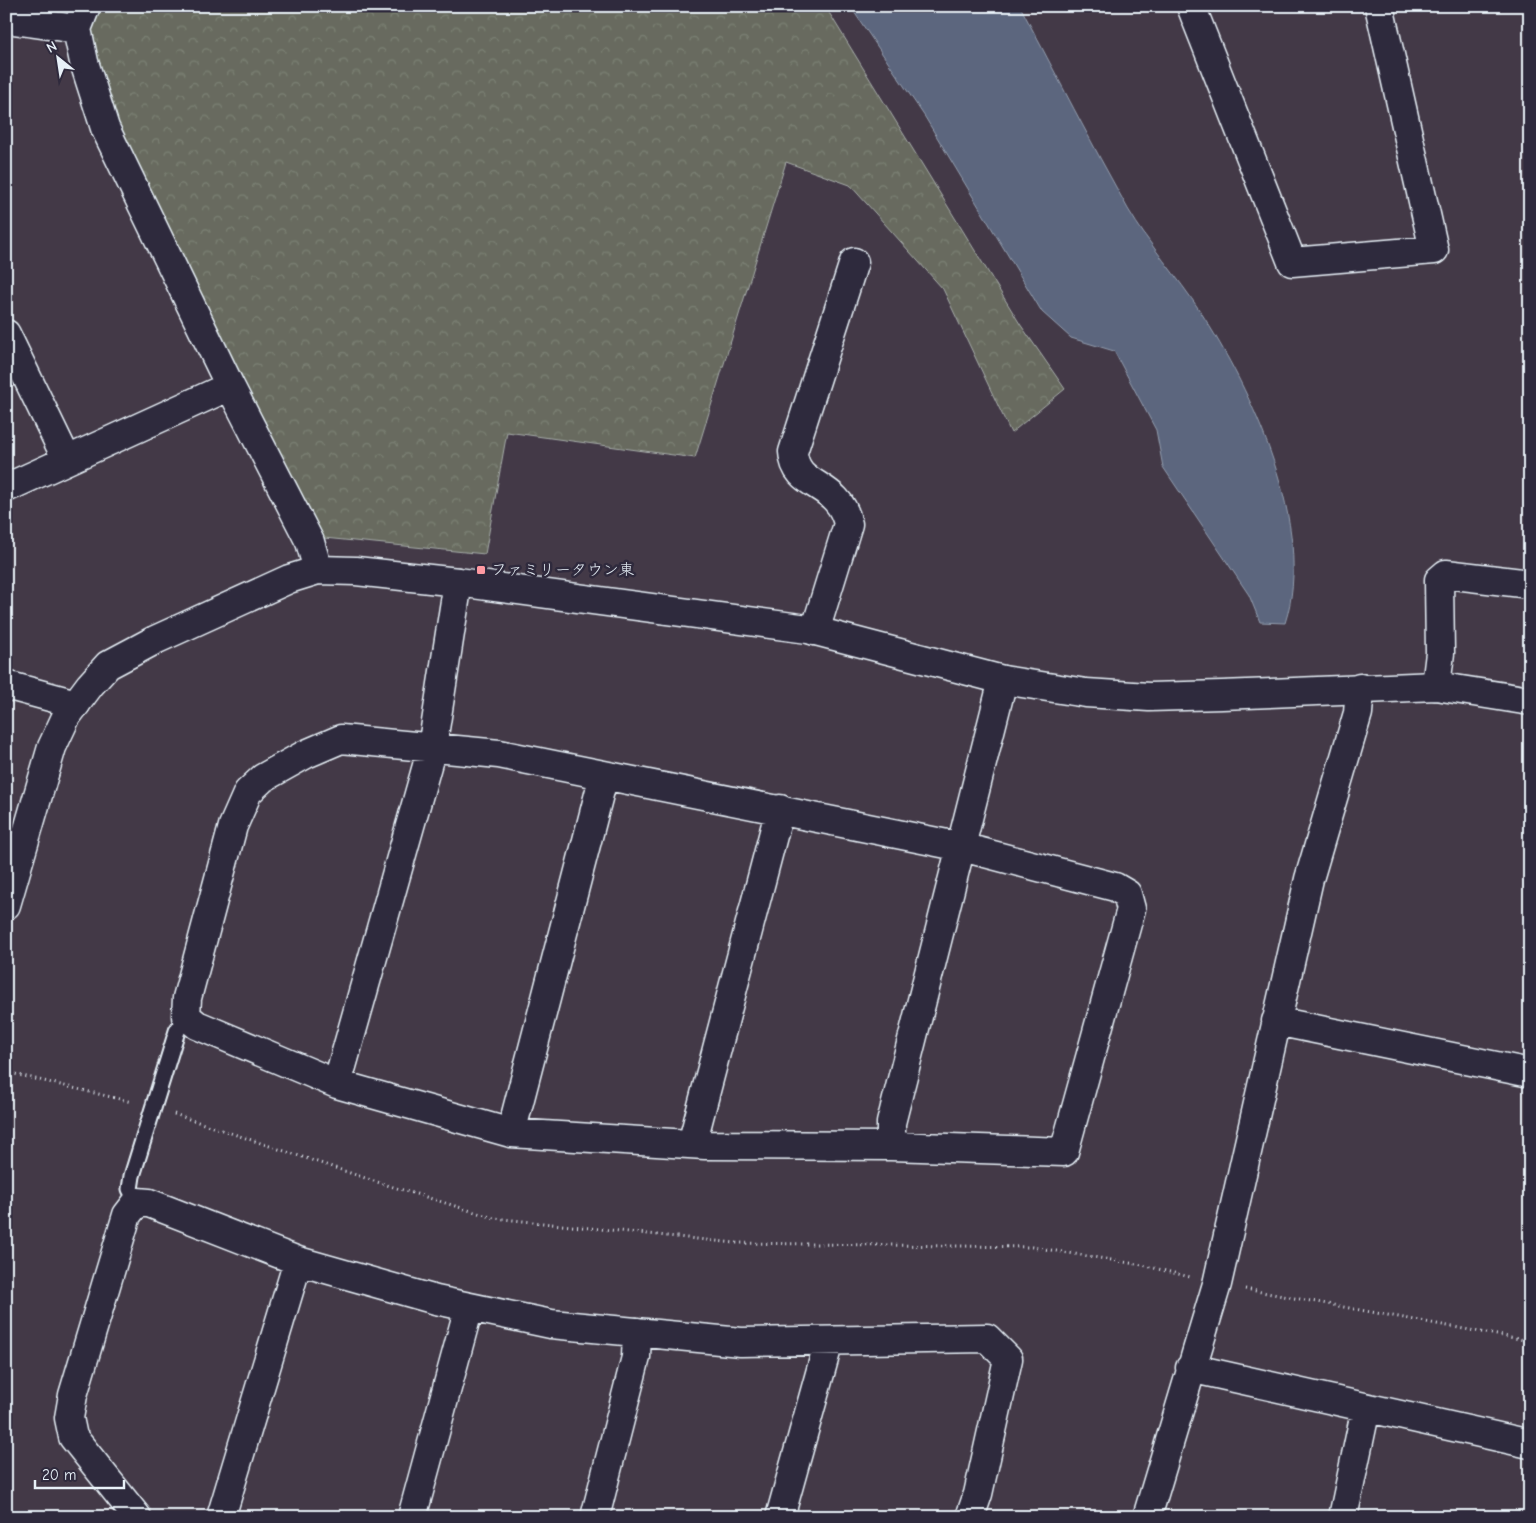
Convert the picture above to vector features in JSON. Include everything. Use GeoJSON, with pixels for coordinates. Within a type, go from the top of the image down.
{"type":"FeatureCollection","features":[{"type":"Feature","properties":{"kind":"street"},"geometry":{"type":"LineString","coordinates":[[1197,7],[1292,262],[1434,250],[1379,6]]}},
{"type":"Feature","properties":{"kind":"street"},"geometry":{"type":"LineString","coordinates":[[6,19],[82,18],[84,62],[105,128],[230,386],[310,542],[318,570]]}},
{"type":"Feature","properties":{"kind":"street"},"geometry":{"type":"LineString","coordinates":[[815,631],[848,524],[844,509],[836,499],[800,474],[793,463],[793,452],[854,262]]}},
{"type":"Feature","properties":{"kind":"street"},"geometry":{"type":"LineString","coordinates":[[6,334],[67,460]]}},
{"type":"Feature","properties":{"kind":"street"},"geometry":{"type":"LineString","coordinates":[[6,488],[230,386]]}},
{"type":"Feature","properties":{"kind":"street"},"geometry":{"type":"LineString","coordinates":[[6,905],[52,747],[66,716],[108,665],[155,640],[289,578],[318,570],[356,571],[458,582],[815,631],[1003,680],[1086,693],[1149,697],[1436,686],[1530,701]]}},
{"type":"Feature","properties":{"kind":"street"},"geometry":{"type":"LineString","coordinates":[[1436,686],[1440,653],[1439,580],[1446,574],[1530,584]]}},
{"type":"Feature","properties":{"kind":"street"},"geometry":{"type":"LineString","coordinates":[[336,1084],[432,748],[458,582]]}},
{"type":"Feature","properties":{"kind":"street"},"geometry":{"type":"LineString","coordinates":[[891,1146],[891,1123],[1003,680]]}},
{"type":"Feature","properties":{"kind":"street"},"geometry":{"type":"LineString","coordinates":[[6,685],[76,704]]}},
{"type":"Feature","properties":{"kind":"street"},"geometry":{"type":"LineString","coordinates":[[1147,1517],[1190,1368],[1217,1284],[1309,879],[1358,713],[1360,688]]}},
{"type":"Feature","properties":{"kind":"street"},"geometry":{"type":"LineString","coordinates":[[342,739],[499,754],[604,775],[962,847],[1115,887],[1127,894],[1131,909],[1064,1152],[891,1146],[692,1144],[511,1133],[336,1084],[197,1025],[186,1016],[187,998],[233,826],[248,792],[264,778],[306,754],[342,739]]}},
{"type":"Feature","properties":{"kind":"street"},"geometry":{"type":"LineString","coordinates":[[511,1133],[604,775]]}},
{"type":"Feature","properties":{"kind":"street"},"geometry":{"type":"LineString","coordinates":[[692,1144],[780,809]]}},
{"type":"Feature","properties":{"kind":"street"},"geometry":{"type":"LineString","coordinates":[[1276,1020],[1530,1073]]}},
{"type":"Feature","properties":{"kind":"street"},"geometry":{"type":"LineString","coordinates":[[137,1517],[73,1437],[69,1418],[73,1395],[127,1215],[137,1202],[149,1203],[298,1261],[436,1300],[551,1324],[741,1342],[987,1338],[1008,1360],[978,1494],[970,1517]]}},
{"type":"Feature","properties":{"kind":"street"},"geometry":{"type":"LineString","coordinates":[[222,1517],[298,1261]]}},
{"type":"Feature","properties":{"kind":"street"},"geometry":{"type":"LineString","coordinates":[[412,1517],[469,1307]]}},
{"type":"Feature","properties":{"kind":"street"},"geometry":{"type":"LineString","coordinates":[[595,1517],[636,1357],[637,1332]]}},
{"type":"Feature","properties":{"kind":"street"},"geometry":{"type":"LineString","coordinates":[[780,1517],[829,1340]]}},
{"type":"Feature","properties":{"kind":"street"},"geometry":{"type":"LineString","coordinates":[[1190,1368],[1530,1444]]}},
{"type":"Feature","properties":{"kind":"street"},"geometry":{"type":"LineString","coordinates":[[1343,1517],[1366,1408]]}},
{"type":"Feature","properties":{"kind":"lane"},"geometry":{"type":"LineString","coordinates":[[137,1202],[130,1189],[132,1176],[177,1031],[186,1016]]}},
{"type":"Feature","properties":{"kind":"path"},"geometry":{"type":"LineString","coordinates":[[6,1072],[154,1108],[494,1218],[735,1243],[1032,1247],[1142,1265],[1217,1284],[1530,1341]]}},
{"type":"Feature","properties":{"kind":"green space"},"geometry":{"type":"Polygon","coordinates":[[[95,6],[825,6],[1020,324],[1065,389],[1011,433],[943,289],[850,185],[786,162],[695,458],[507,432],[485,554],[324,538],[244,384],[116,124],[88,46],[95,6]]]}},
{"type":"Feature","properties":{"kind":"water"},"geometry":{"type":"Polygon","coordinates":[[[850,6],[1020,6],[1128,209],[1200,311],[1220,343],[1240,380],[1258,420],[1274,461],[1285,504],[1292,545],[1292,586],[1285,623],[1260,622],[1249,595],[1163,467],[1156,430],[1114,351],[1071,338],[1042,312],[925,117],[850,6]]]}},
{"type":"Feature","properties":{"kind":"place","name":"ファミリータウン東"},"geometry":{"type":"Point","coordinates":[481,570]}}]}
